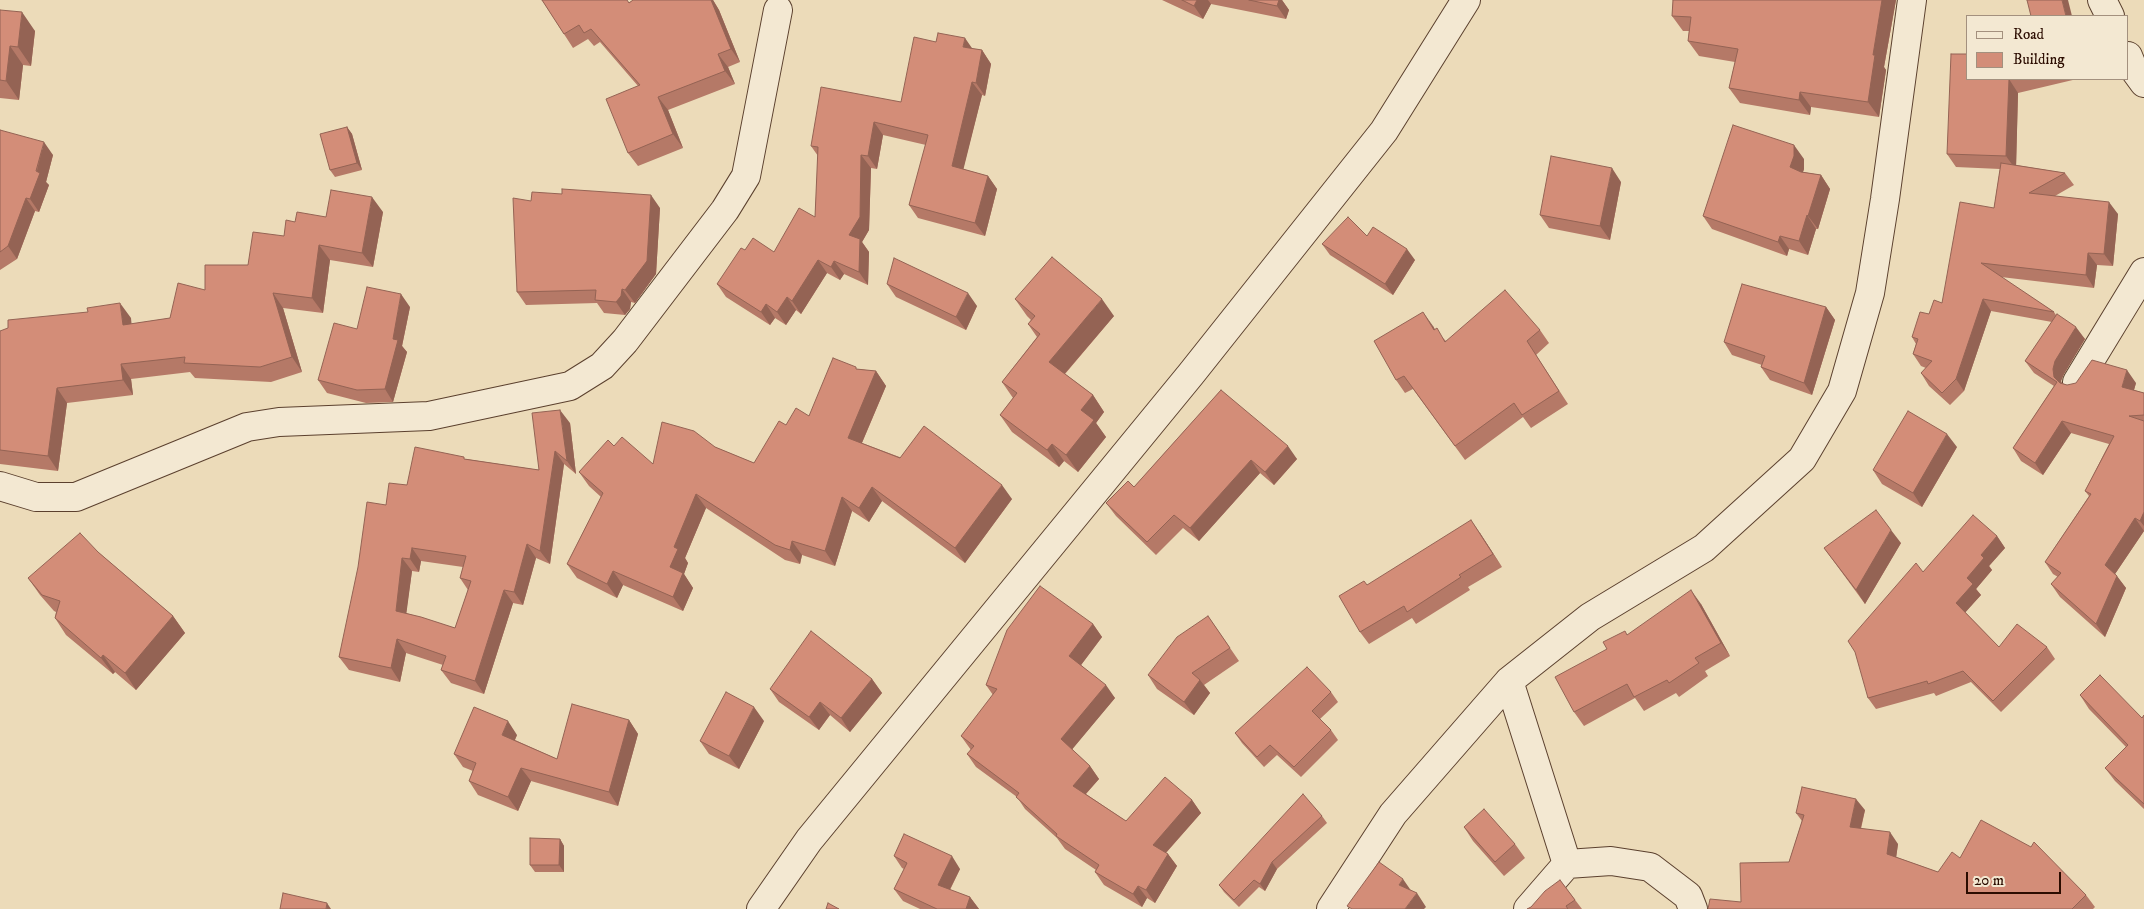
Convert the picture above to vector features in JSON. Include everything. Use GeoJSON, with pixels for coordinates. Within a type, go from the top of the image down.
{"type":"FeatureCollection","features":[{"type":"Feature","properties":{"kind":"street"},"geometry":{"type":"LineString","coordinates":[[761,909],[809,840],[1191,374],[1384,131],[1466,0]]}},
{"type":"Feature","properties":{"kind":"street"},"geometry":{"type":"LineString","coordinates":[[1331,909],[1392,814],[1509,681],[1590,617],[1704,548],[1802,459],[1842,391],[1870,293],[1885,199],[1912,0]]}},
{"type":"Feature","properties":{"kind":"street"},"geometry":{"type":"LineString","coordinates":[[2102,0],[2110,15]]}},
{"type":"Feature","properties":{"kind":"street"},"geometry":{"type":"LineString","coordinates":[[0,486],[36,497],[76,497],[247,427],[279,422],[429,416],[570,386],[602,366],[625,341],[725,210],[746,176],[778,10]]}},
{"type":"Feature","properties":{"kind":"street"},"geometry":{"type":"LineString","coordinates":[[2129,58],[2133,68],[2144,83]]}},
{"type":"Feature","properties":{"kind":"street"},"geometry":{"type":"LineString","coordinates":[[2077,382],[2144,272]]}},
{"type":"Feature","properties":{"kind":"street"},"geometry":{"type":"LineString","coordinates":[[1509,681],[1567,864]]}},
{"type":"Feature","properties":{"kind":"street"},"geometry":{"type":"LineString","coordinates":[[1528,909],[1567,864],[1611,861],[1650,867],[1688,896],[1693,909]]}},
{"type":"Feature","properties":{"kind":"building"},"geometry":{"type":"Polygon","coordinates":[[[542,0],[627,0],[629,3],[633,0],[711,0],[731,49],[718,54],[725,71],[658,97],[673,134],[628,153],[606,99],[640,85],[591,29],[584,33],[579,25],[564,34],[542,0]]]}},
{"type":"Feature","properties":{"kind":"building"},"geometry":{"type":"Polygon","coordinates":[[[1182,0],[1197,0],[1194,6],[1182,0]]]}},
{"type":"Feature","properties":{"kind":"building"},"geometry":{"type":"Polygon","coordinates":[[[1249,0],[1279,0],[1277,6],[1249,0]]]}},
{"type":"Feature","properties":{"kind":"building"},"geometry":{"type":"Polygon","coordinates":[[[1673,0],[1882,0],[1868,102],[1800,92],[1799,100],[1729,88],[1738,49],[1688,41],[1691,17],[1672,16],[1673,0]]]}},
{"type":"Feature","properties":{"kind":"building"},"geometry":{"type":"Polygon","coordinates":[[[2027,0],[2062,0],[2066,15],[2031,15],[2027,0]]]}},
{"type":"Feature","properties":{"kind":"building"},"geometry":{"type":"Polygon","coordinates":[[[0,10],[22,12],[18,47],[10,46],[6,81],[0,80],[0,10]]]}},
{"type":"Feature","properties":{"kind":"building"},"geometry":{"type":"Polygon","coordinates":[[[938,33],[965,38],[963,47],[982,50],[976,83],[972,82],[952,166],[988,176],[975,223],[909,205],[928,135],[874,122],[868,156],[861,155],[860,217],[849,235],[860,239],[859,272],[834,261],[831,267],[818,260],[792,301],[787,297],[777,312],[766,304],[761,312],[717,284],[741,248],[745,250],[753,238],[774,252],[799,208],[815,217],[818,147],[811,146],[821,87],[901,102],[914,37],[936,42],[938,33]]]}},
{"type":"Feature","properties":{"kind":"building"},"geometry":{"type":"Polygon","coordinates":[[[1951,54],[1966,54],[1966,80],[2009,80],[2006,156],[1947,154],[1951,54]]]}},
{"type":"Feature","properties":{"kind":"building"},"geometry":{"type":"Polygon","coordinates":[[[1733,125],[1794,145],[1794,156],[1790,167],[1801,172],[1821,175],[1799,241],[1780,236],[1778,242],[1703,216],[1733,125]]]}},
{"type":"Feature","properties":{"kind":"building"},"geometry":{"type":"Polygon","coordinates":[[[347,127],[357,163],[330,170],[320,134],[347,127]]]}},
{"type":"Feature","properties":{"kind":"building"},"geometry":{"type":"Polygon","coordinates":[[[0,130],[44,142],[36,171],[40,173],[30,199],[26,198],[8,246],[0,252],[0,130]]]}},
{"type":"Feature","properties":{"kind":"building"},"geometry":{"type":"Polygon","coordinates":[[[1551,156],[1612,168],[1600,226],[1540,215],[1551,156]]]}},
{"type":"Feature","properties":{"kind":"building"},"geometry":{"type":"Polygon","coordinates":[[[2001,163],[2065,173],[2029,193],[2109,202],[2104,254],[2088,253],[2086,275],[1981,263],[2054,312],[1983,299],[1956,379],[1942,393],[1921,373],[1932,361],[1913,354],[1918,339],[1912,337],[1920,312],[1929,314],[1934,300],[1942,303],[1960,202],[1994,208],[2001,163]]]}},
{"type":"Feature","properties":{"kind":"building"},"geometry":{"type":"Polygon","coordinates":[[[562,189],[651,195],[647,261],[625,290],[622,289],[621,296],[616,302],[595,300],[596,290],[517,292],[513,198],[531,201],[532,192],[562,194],[562,189]]]}},
{"type":"Feature","properties":{"kind":"building"},"geometry":{"type":"Polygon","coordinates":[[[331,190],[372,197],[362,253],[319,245],[312,298],[273,293],[292,357],[260,367],[184,363],[185,357],[121,364],[123,380],[57,388],[48,456],[0,450],[0,331],[8,328],[8,320],[88,312],[87,308],[120,303],[123,325],[170,318],[178,283],[205,290],[205,265],[248,265],[253,232],[284,236],[286,220],[295,222],[297,212],[326,217],[331,190]]]}},
{"type":"Feature","properties":{"kind":"building"},"geometry":{"type":"Polygon","coordinates":[[[1348,217],[1367,236],[1373,227],[1407,249],[1385,284],[1322,244],[1348,217]]]}},
{"type":"Feature","properties":{"kind":"building"},"geometry":{"type":"Polygon","coordinates":[[[1052,257],[1102,299],[1049,362],[1093,395],[1081,410],[1094,420],[1066,455],[1052,444],[1047,450],[1000,415],[1017,393],[1002,382],[1040,334],[1028,324],[1035,316],[1015,299],[1052,257]]]}},
{"type":"Feature","properties":{"kind":"building"},"geometry":{"type":"Polygon","coordinates":[[[894,258],[968,293],[956,317],[887,284],[894,258]]]}},
{"type":"Feature","properties":{"kind":"building"},"geometry":{"type":"Polygon","coordinates":[[[1742,284],[1826,307],[1804,383],[1761,367],[1765,356],[1724,342],[1742,284]]]}},
{"type":"Feature","properties":{"kind":"building"},"geometry":{"type":"Polygon","coordinates":[[[367,287],[401,294],[393,339],[398,340],[385,389],[357,390],[318,380],[334,323],[357,329],[367,287]]]}},
{"type":"Feature","properties":{"kind":"building"},"geometry":{"type":"Polygon","coordinates":[[[1505,290],[1540,330],[1527,341],[1559,391],[1522,415],[1514,403],[1455,446],[1404,376],[1396,380],[1374,341],[1423,312],[1434,330],[1437,328],[1445,342],[1505,290]]]}},
{"type":"Feature","properties":{"kind":"building"},"geometry":{"type":"Polygon","coordinates":[[[2057,314],[2076,327],[2055,361],[2054,377],[2060,383],[2067,385],[2076,383],[2092,360],[2127,370],[2122,387],[2144,393],[2144,415],[2129,416],[2144,421],[2144,512],[2140,521],[2135,518],[2105,565],[2117,576],[2096,624],[2051,584],[2061,573],[2045,562],[2091,494],[2085,491],[2114,436],[2062,421],[2035,463],[2013,448],[2057,382],[2025,361],[2057,314]]]}},
{"type":"Feature","properties":{"kind":"building"},"geometry":{"type":"Polygon","coordinates":[[[833,358],[856,367],[856,369],[876,371],[848,438],[900,458],[924,426],[1002,485],[955,548],[872,487],[859,508],[842,497],[825,551],[792,541],[790,550],[775,545],[696,494],[674,547],[678,549],[670,567],[683,573],[673,597],[613,571],[607,584],[567,564],[603,493],[579,472],[608,440],[614,446],[622,437],[653,464],[662,422],[694,431],[715,447],[754,463],[779,421],[786,425],[796,408],[809,416],[833,358]]]}},
{"type":"Feature","properties":{"kind":"building"},"geometry":{"type":"Polygon","coordinates":[[[1221,390],[1288,446],[1265,472],[1251,460],[1190,528],[1174,515],[1147,542],[1106,503],[1128,481],[1134,487],[1221,390]]]}},
{"type":"Feature","properties":{"kind":"building"},"geometry":{"type":"Polygon","coordinates":[[[560,410],[567,461],[555,451],[540,551],[527,544],[514,592],[504,590],[475,681],[441,670],[446,656],[397,639],[391,668],[339,657],[358,567],[367,502],[386,505],[389,483],[407,485],[415,447],[464,457],[464,459],[539,470],[532,413],[560,410]],[[412,548],[410,559],[402,558],[396,611],[455,628],[471,581],[460,578],[466,556],[412,548]]]}},
{"type":"Feature","properties":{"kind":"building"},"geometry":{"type":"Polygon","coordinates":[[[1908,411],[1947,434],[1913,493],[1873,470],[1908,411]]]}},
{"type":"Feature","properties":{"kind":"building"},"geometry":{"type":"Polygon","coordinates":[[[1876,510],[1891,530],[1856,590],[1824,548],[1876,510]]]}},
{"type":"Feature","properties":{"kind":"building"},"geometry":{"type":"Polygon","coordinates":[[[1973,515],[1997,536],[1981,555],[1984,558],[1967,578],[1973,584],[1956,603],[1999,647],[2017,624],[2047,647],[1993,701],[1963,671],[1928,684],[1927,681],[1868,698],[1855,652],[1848,641],[1916,563],[1923,572],[1973,515]]]}},
{"type":"Feature","properties":{"kind":"building"},"geometry":{"type":"Polygon","coordinates":[[[1471,520],[1493,554],[1459,575],[1461,577],[1407,612],[1404,606],[1360,632],[1339,596],[1364,581],[1367,585],[1471,520]]]}},
{"type":"Feature","properties":{"kind":"building"},"geometry":{"type":"Polygon","coordinates":[[[80,533],[98,552],[173,616],[125,673],[103,655],[101,658],[55,618],[60,601],[42,595],[28,578],[80,533]]]}},
{"type":"Feature","properties":{"kind":"building"},"geometry":{"type":"Polygon","coordinates":[[[1040,586],[1093,624],[1069,656],[1106,685],[1061,739],[1090,766],[1073,786],[1126,821],[1165,777],[1192,800],[1153,845],[1168,854],[1146,890],[1138,886],[1133,894],[1095,872],[1099,865],[1056,836],[1057,834],[1016,797],[1019,793],[967,754],[974,746],[961,736],[997,689],[986,685],[1007,630],[1040,586]]]}},
{"type":"Feature","properties":{"kind":"building"},"geometry":{"type":"Polygon","coordinates":[[[1691,590],[1721,643],[1695,658],[1699,663],[1669,683],[1667,680],[1634,697],[1627,684],[1574,712],[1555,677],[1607,649],[1603,642],[1625,631],[1627,635],[1691,590]]]}},
{"type":"Feature","properties":{"kind":"building"},"geometry":{"type":"Polygon","coordinates":[[[1208,616],[1230,648],[1192,673],[1200,680],[1184,702],[1148,675],[1177,637],[1208,616]]]}},
{"type":"Feature","properties":{"kind":"building"},"geometry":{"type":"Polygon","coordinates":[[[811,631],[872,679],[841,718],[820,702],[809,717],[770,689],[811,631]]]}},
{"type":"Feature","properties":{"kind":"building"},"geometry":{"type":"Polygon","coordinates":[[[1307,667],[1331,692],[1312,711],[1331,730],[1294,767],[1270,745],[1257,757],[1235,733],[1307,667]]]}},
{"type":"Feature","properties":{"kind":"building"},"geometry":{"type":"Polygon","coordinates":[[[2100,675],[2142,718],[2144,715],[2144,804],[2105,768],[2128,745],[2080,695],[2100,675]]]}},
{"type":"Feature","properties":{"kind":"building"},"geometry":{"type":"Polygon","coordinates":[[[726,692],[754,707],[729,756],[700,741],[726,692]]]}},
{"type":"Feature","properties":{"kind":"building"},"geometry":{"type":"Polygon","coordinates":[[[572,704],[629,720],[609,792],[521,768],[508,797],[469,781],[476,763],[454,754],[474,707],[508,721],[502,735],[557,759],[572,704]]]}},
{"type":"Feature","properties":{"kind":"building"},"geometry":{"type":"Polygon","coordinates":[[[1802,787],[1856,799],[1850,827],[1890,832],[1887,854],[1938,872],[1952,852],[1960,858],[1981,820],[2031,847],[2034,842],[2086,895],[2072,909],[1708,909],[1710,899],[1741,902],[1740,863],[1789,862],[1804,815],[1796,813],[1802,787]]]}},
{"type":"Feature","properties":{"kind":"building"},"geometry":{"type":"Polygon","coordinates":[[[1303,794],[1322,816],[1272,862],[1260,884],[1254,880],[1234,900],[1219,885],[1303,794]]]}},
{"type":"Feature","properties":{"kind":"building"},"geometry":{"type":"Polygon","coordinates":[[[1484,809],[1515,844],[1495,862],[1464,827],[1484,809]]]}},
{"type":"Feature","properties":{"kind":"building"},"geometry":{"type":"Polygon","coordinates":[[[904,834],[952,856],[938,885],[970,897],[966,909],[937,909],[894,889],[907,863],[894,856],[904,834]]]}},
{"type":"Feature","properties":{"kind":"building"},"geometry":{"type":"Polygon","coordinates":[[[530,838],[560,839],[559,865],[530,865],[530,838]]]}},
{"type":"Feature","properties":{"kind":"building"},"geometry":{"type":"Polygon","coordinates":[[[1379,862],[1403,879],[1399,885],[1417,893],[1405,909],[1352,909],[1347,906],[1379,862]]]}},
{"type":"Feature","properties":{"kind":"building"},"geometry":{"type":"Polygon","coordinates":[[[1560,880],[1575,900],[1566,906],[1568,909],[1527,909],[1545,891],[1560,880]]]}},
{"type":"Feature","properties":{"kind":"building"},"geometry":{"type":"Polygon","coordinates":[[[283,893],[327,903],[326,909],[280,909],[283,893]]]}},
{"type":"Feature","properties":{"kind":"building"},"geometry":{"type":"Polygon","coordinates":[[[828,903],[839,909],[826,909],[828,903]]]}}]}
